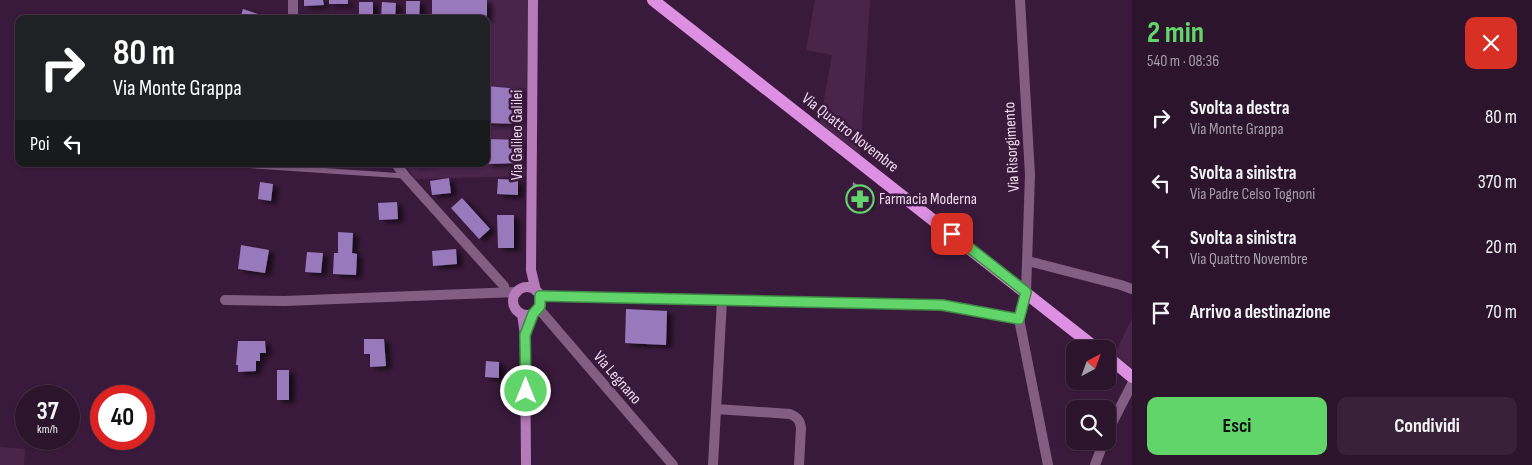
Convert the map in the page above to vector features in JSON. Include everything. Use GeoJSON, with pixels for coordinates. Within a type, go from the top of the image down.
{"type":"FeatureCollection","features":[{"type":"Feature","properties":{"kind":"main road","name":"Via Quattro Novembre"},"geometry":{"type":"LineString","coordinates":[[652,0],[1086,340]]}},
{"type":"Feature","properties":{"kind":"main road"},"geometry":{"type":"LineString","coordinates":[[1116,364],[1132,377]]}},
{"type":"Feature","properties":{"kind":"street"},"geometry":{"type":"LineString","coordinates":[[293,0],[293,15]]}},
{"type":"Feature","properties":{"kind":"street","name":"Via Galileo Galilei"},"geometry":{"type":"LineString","coordinates":[[533,0],[531,270],[538,294]]}},
{"type":"Feature","properties":{"kind":"street","name":"Via Risorgimento"},"geometry":{"type":"LineString","coordinates":[[1019,319],[1026,292],[1030,175],[1020,0]]}},
{"type":"Feature","properties":{"kind":"street"},"geometry":{"type":"LineString","coordinates":[[398,167],[504,286],[505,292]]}},
{"type":"Feature","properties":{"kind":"street"},"geometry":{"type":"LineString","coordinates":[[1028,261],[1132,289]]}},
{"type":"Feature","properties":{"kind":"street","name":"Via Galileo Galilei"},"geometry":{"type":"LineString","coordinates":[[520,290],[531,270]]}},
{"type":"Feature","properties":{"kind":"street"},"geometry":{"type":"LineString","coordinates":[[225,300],[284,301],[505,292],[528,287],[538,294],[942,305],[1019,319],[1048,465]]}},
{"type":"Feature","properties":{"kind":"street"},"geometry":{"type":"LineString","coordinates":[[520,290],[514,296],[514,305],[518,312],[531,312]]}},
{"type":"Feature","properties":{"kind":"street"},"geometry":{"type":"LineString","coordinates":[[526,465],[525,335],[531,312],[541,303],[538,294]]}},
{"type":"Feature","properties":{"kind":"street"},"geometry":{"type":"LineString","coordinates":[[713,465],[722,300]]}},
{"type":"Feature","properties":{"kind":"street","name":"Via Legnano"},"geometry":{"type":"LineString","coordinates":[[531,312],[673,465]]}},
{"type":"Feature","properties":{"kind":"street"},"geometry":{"type":"LineString","coordinates":[[1116,415],[1132,384]]}},
{"type":"Feature","properties":{"kind":"street"},"geometry":{"type":"LineString","coordinates":[[716,409],[790,414],[795,416],[801,428],[800,465]]}},
{"type":"Feature","properties":{"kind":"street"},"geometry":{"type":"LineString","coordinates":[[1095,465],[1101,450]]}},
{"type":"Feature","properties":{"kind":"lane"},"geometry":{"type":"LineString","coordinates":[[271,167],[405,176]]}},
{"type":"Feature","properties":{"kind":"shaded area"},"geometry":{"type":"Polygon","coordinates":[[[432,0],[528,0],[525,176],[415,179],[407,167],[490,167],[490,15],[432,15],[432,0]]]}},
{"type":"Feature","properties":{"kind":"shaded area"},"geometry":{"type":"Polygon","coordinates":[[[815,0],[870,0],[860,155],[820,123],[832,55],[806,50],[815,0]]]}},
{"type":"Feature","properties":{"kind":"shaded area"},"geometry":{"type":"Polygon","coordinates":[[[1132,318],[1132,368],[1116,355],[1132,318]]]}},
{"type":"Feature","properties":{"kind":"shaded area"},"geometry":{"type":"Polygon","coordinates":[[[0,447],[25,450],[24,465],[0,465],[0,447]]]}},
{"type":"Feature","properties":{"kind":"building"},"geometry":{"type":"Polygon","coordinates":[[[304,0],[323,0],[324,5],[304,6],[304,0]]]}},
{"type":"Feature","properties":{"kind":"building"},"geometry":{"type":"Polygon","coordinates":[[[329,0],[348,0],[348,4],[329,4],[329,0]]]}},
{"type":"Feature","properties":{"kind":"building"},"geometry":{"type":"Polygon","coordinates":[[[432,0],[487,0],[487,15],[432,15],[432,0]]]}},
{"type":"Feature","properties":{"kind":"building"},"geometry":{"type":"Polygon","coordinates":[[[406,1],[420,1],[419,15],[406,15],[406,1]]]}},
{"type":"Feature","properties":{"kind":"building"},"geometry":{"type":"Polygon","coordinates":[[[359,2],[373,2],[373,15],[359,15],[359,2]]]}},
{"type":"Feature","properties":{"kind":"building"},"geometry":{"type":"Polygon","coordinates":[[[382,2],[396,3],[395,15],[381,15],[382,2]]]}},
{"type":"Feature","properties":{"kind":"building"},"geometry":{"type":"Polygon","coordinates":[[[243,9],[261,15],[241,15],[243,9]]]}},
{"type":"Feature","properties":{"kind":"building"},"geometry":{"type":"Polygon","coordinates":[[[490,86],[520,89],[519,124],[490,123],[490,86]]]}},
{"type":"Feature","properties":{"kind":"building"},"geometry":{"type":"Polygon","coordinates":[[[490,139],[521,140],[519,163],[490,164],[490,139]]]}},
{"type":"Feature","properties":{"kind":"building"},"geometry":{"type":"Polygon","coordinates":[[[449,178],[451,193],[432,195],[430,181],[449,178]]]}},
{"type":"Feature","properties":{"kind":"building"},"geometry":{"type":"Polygon","coordinates":[[[498,179],[518,180],[518,195],[497,194],[498,179]]]}},
{"type":"Feature","properties":{"kind":"building"},"geometry":{"type":"Polygon","coordinates":[[[260,182],[273,184],[271,201],[258,199],[260,182]]]}},
{"type":"Feature","properties":{"kind":"building","name":"Farmacia Moderna"},"geometry":{"type":"Polygon","coordinates":[[[853,182],[869,193],[868,206],[851,205],[853,182]]]}},
{"type":"Feature","properties":{"kind":"building"},"geometry":{"type":"Polygon","coordinates":[[[462,198],[490,229],[479,239],[451,208],[462,198]]]}},
{"type":"Feature","properties":{"kind":"building"},"geometry":{"type":"Polygon","coordinates":[[[397,202],[398,219],[379,220],[378,203],[397,202]]]}},
{"type":"Feature","properties":{"kind":"building"},"geometry":{"type":"Polygon","coordinates":[[[497,215],[514,215],[514,248],[498,248],[497,215]]]}},
{"type":"Feature","properties":{"kind":"building"},"geometry":{"type":"Polygon","coordinates":[[[338,232],[353,233],[352,253],[357,254],[356,275],[333,274],[334,253],[338,253],[338,232]]]}},
{"type":"Feature","properties":{"kind":"building"},"geometry":{"type":"Polygon","coordinates":[[[241,245],[269,250],[265,273],[238,269],[241,245]]]}},
{"type":"Feature","properties":{"kind":"building"},"geometry":{"type":"Polygon","coordinates":[[[456,249],[457,264],[433,266],[432,251],[456,249]]]}},
{"type":"Feature","properties":{"kind":"building"},"geometry":{"type":"Polygon","coordinates":[[[307,252],[323,253],[321,273],[305,272],[307,252]]]}},
{"type":"Feature","properties":{"kind":"building"},"geometry":{"type":"Polygon","coordinates":[[[626,309],[667,311],[666,345],[625,343],[626,309]]]}},
{"type":"Feature","properties":{"kind":"building"},"geometry":{"type":"Polygon","coordinates":[[[364,339],[384,339],[386,366],[370,367],[370,354],[364,354],[364,339]]]}},
{"type":"Feature","properties":{"kind":"building"},"geometry":{"type":"Polygon","coordinates":[[[238,341],[265,341],[266,353],[260,353],[260,361],[256,361],[256,371],[238,372],[238,365],[236,365],[238,341]]]}},
{"type":"Feature","properties":{"kind":"building"},"geometry":{"type":"Polygon","coordinates":[[[486,361],[499,362],[499,378],[485,377],[486,361]]]}},
{"type":"Feature","properties":{"kind":"building"},"geometry":{"type":"Polygon","coordinates":[[[277,370],[289,370],[289,400],[277,400],[277,370]]]}},
{"type":"Feature","properties":{"kind":"place","name":"Farmacia Moderna"},"geometry":{"type":"Point","coordinates":[860,199]}},
{"type":"Feature","properties":{"kind":"route"},"geometry":{"type":"LineString","coordinates":[[526,391],[525,335],[533,314],[540,306],[540,296],[942,305],[1019,319],[1026,292],[952,234]]}}]}
